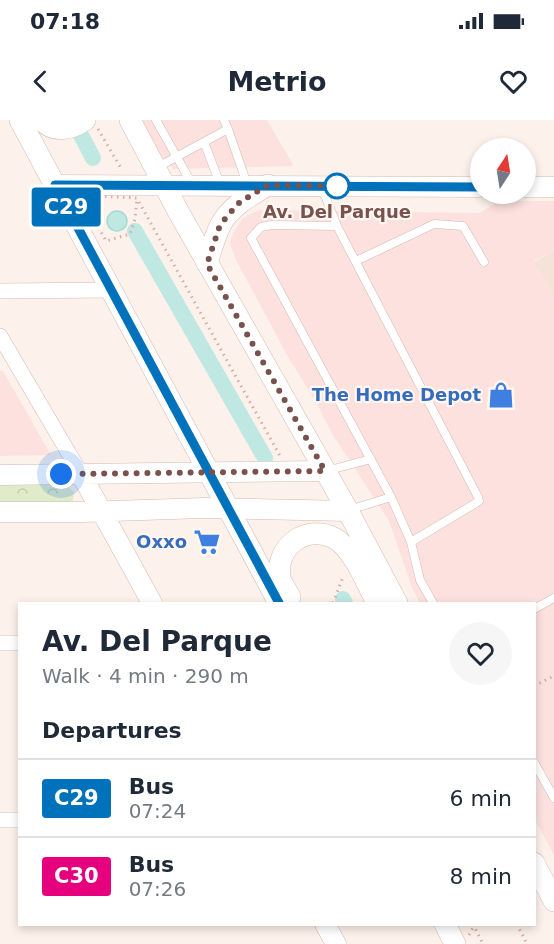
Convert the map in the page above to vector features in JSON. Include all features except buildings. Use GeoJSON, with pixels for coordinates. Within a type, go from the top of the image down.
{"type":"FeatureCollection","features":[{"type":"Feature","properties":{"kind":"main road"},"geometry":{"type":"LineString","coordinates":[[20,120],[278,602]]}},
{"type":"Feature","properties":{"kind":"main road"},"geometry":{"type":"LineString","coordinates":[[42,120],[54,128],[80,123]]}},
{"type":"Feature","properties":{"kind":"main road"},"geometry":{"type":"LineString","coordinates":[[130,120],[207,264],[348,511],[396,602]]}},
{"type":"Feature","properties":{"kind":"main road"},"geometry":{"type":"LineString","coordinates":[[207,264],[220,225],[257,185]]}},
{"type":"Feature","properties":{"kind":"main road"},"geometry":{"type":"LineString","coordinates":[[292,602],[279,577],[282,557],[292,542],[304,535],[318,533],[335,538],[348,549],[376,602]]}},
{"type":"Feature","properties":{"kind":"main road"},"geometry":{"type":"LineString","coordinates":[[536,867],[554,901]]}},
{"type":"Feature","properties":{"kind":"main road"},"geometry":{"type":"LineString","coordinates":[[446,926],[455,944]]}},
{"type":"Feature","properties":{"kind":"street"},"geometry":{"type":"LineString","coordinates":[[55,185],[129,185],[160,176],[192,185],[470,187]]}},
{"type":"Feature","properties":{"kind":"street"},"geometry":{"type":"LineString","coordinates":[[536,187],[554,188]]}},
{"type":"Feature","properties":{"kind":"street"},"geometry":{"type":"LineString","coordinates":[[0,291],[112,290]]}},
{"type":"Feature","properties":{"kind":"street"},"geometry":{"type":"LineString","coordinates":[[0,336],[81,474],[151,602]]}},
{"type":"Feature","properties":{"kind":"street"},"geometry":{"type":"LineString","coordinates":[[0,475],[325,471]]}},
{"type":"Feature","properties":{"kind":"street"},"geometry":{"type":"LineString","coordinates":[[0,512],[230,508],[348,511]]}},
{"type":"Feature","properties":{"kind":"street"},"geometry":{"type":"LineString","coordinates":[[0,643],[18,643]]}},
{"type":"Feature","properties":{"kind":"street"},"geometry":{"type":"LineString","coordinates":[[0,820],[18,820]]}},
{"type":"Feature","properties":{"kind":"lane"},"geometry":{"type":"LineString","coordinates":[[156,120],[178,156],[192,185]]}},
{"type":"Feature","properties":{"kind":"lane"},"geometry":{"type":"LineString","coordinates":[[224,120],[257,185]]}},
{"type":"Feature","properties":{"kind":"lane"},"geometry":{"type":"LineString","coordinates":[[160,176],[178,156],[228,129]]}},
{"type":"Feature","properties":{"kind":"lane"},"geometry":{"type":"LineString","coordinates":[[204,142],[221,185]]}},
{"type":"Feature","properties":{"kind":"lane"},"geometry":{"type":"LineString","coordinates":[[321,186],[338,226],[478,497],[479,501],[411,542]]}},
{"type":"Feature","properties":{"kind":"lane"},"geometry":{"type":"LineString","coordinates":[[356,261],[434,224],[463,226],[484,262]]}},
{"type":"Feature","properties":{"kind":"lane"},"geometry":{"type":"LineString","coordinates":[[338,226],[272,225],[261,227],[251,238],[391,497],[411,542],[420,580],[432,602]]}},
{"type":"Feature","properties":{"kind":"lane"},"geometry":{"type":"LineString","coordinates":[[325,471],[371,459]]}},
{"type":"Feature","properties":{"kind":"lane"},"geometry":{"type":"LineString","coordinates":[[348,511],[391,497]]}},
{"type":"Feature","properties":{"kind":"lane"},"geometry":{"type":"LineString","coordinates":[[536,608],[554,598]]}},
{"type":"Feature","properties":{"kind":"lane"},"geometry":{"type":"LineString","coordinates":[[536,766],[554,798]]}},
{"type":"Feature","properties":{"kind":"path"},"geometry":{"type":"LineString","coordinates":[[92,120],[117,159],[129,185],[278,449],[285,472]]}},
{"type":"Feature","properties":{"kind":"path"},"geometry":{"type":"LineString","coordinates":[[99,228],[105,241],[130,234],[135,219]]}},
{"type":"Feature","properties":{"kind":"path"},"geometry":{"type":"LineString","coordinates":[[345,569],[348,584]]}},
{"type":"Feature","properties":{"kind":"path"},"geometry":{"type":"LineString","coordinates":[[333,602],[341,584]]}},
{"type":"Feature","properties":{"kind":"path"},"geometry":{"type":"LineString","coordinates":[[536,685],[554,676]]}},
{"type":"Feature","properties":{"kind":"path"},"geometry":{"type":"LineString","coordinates":[[474,926],[483,944]]}},
{"type":"Feature","properties":{"kind":"path"},"geometry":{"type":"LineString","coordinates":[[518,926],[527,944]]}},
{"type":"Feature","properties":{"kind":"shaded area"},"geometry":{"type":"Polygon","coordinates":[[[142,120],[267,120],[294,166],[173,169],[156,149],[142,120]]]}},
{"type":"Feature","properties":{"kind":"shaded area"},"geometry":{"type":"Polygon","coordinates":[[[536,201],[554,201],[554,251],[534,261],[554,296],[554,855],[536,822],[536,602],[419,602],[412,588],[389,521],[331,432],[236,260],[230,244],[233,233],[243,218],[259,210],[479,213],[494,204],[536,204],[536,201]]]}},
{"type":"Feature","properties":{"kind":"shaded area"},"geometry":{"type":"Polygon","coordinates":[[[554,251],[554,296],[534,262],[554,251]]]}},
{"type":"Feature","properties":{"kind":"shaded area"},"geometry":{"type":"Polygon","coordinates":[[[0,371],[3,371],[51,455],[0,456],[0,371]]]}},
{"type":"Feature","properties":{"kind":"green space"},"geometry":{"type":"Polygon","coordinates":[[[0,483],[65,484],[74,492],[73,501],[41,505],[0,505],[0,483]]]}},
{"type":"Feature","properties":{"kind":"water"},"geometry":{"type":"Polygon","coordinates":[[[117,211],[124,214],[127,221],[124,228],[117,231],[110,228],[107,221],[110,214],[117,211]]]}},
{"type":"Feature","properties":{"kind":"waterway"},"geometry":{"type":"LineString","coordinates":[[73,120],[93,158]]}},
{"type":"Feature","properties":{"kind":"waterway"},"geometry":{"type":"LineString","coordinates":[[135,231],[265,458]]}},
{"type":"Feature","properties":{"kind":"bus line","name":"C29"},"geometry":{"type":"LineString","coordinates":[[278,602],[55,185],[470,187]]}},
{"type":"Feature","properties":{"kind":"place","name":"Av. Del Parque"},"geometry":{"type":"Point","coordinates":[337,186]}},
{"type":"Feature","properties":{"kind":"place","name":"The Home Depot"},"geometry":{"type":"Point","coordinates":[501,395]}},
{"type":"Feature","properties":{"kind":"place","name":"Oxxo"},"geometry":{"type":"Point","coordinates":[207,542]}},
{"type":"Feature","properties":{"kind":"route"},"geometry":{"type":"LineString","coordinates":[[61,474],[325,471],[207,264],[220,225],[240,202],[268,185],[337,186]]}}]}
